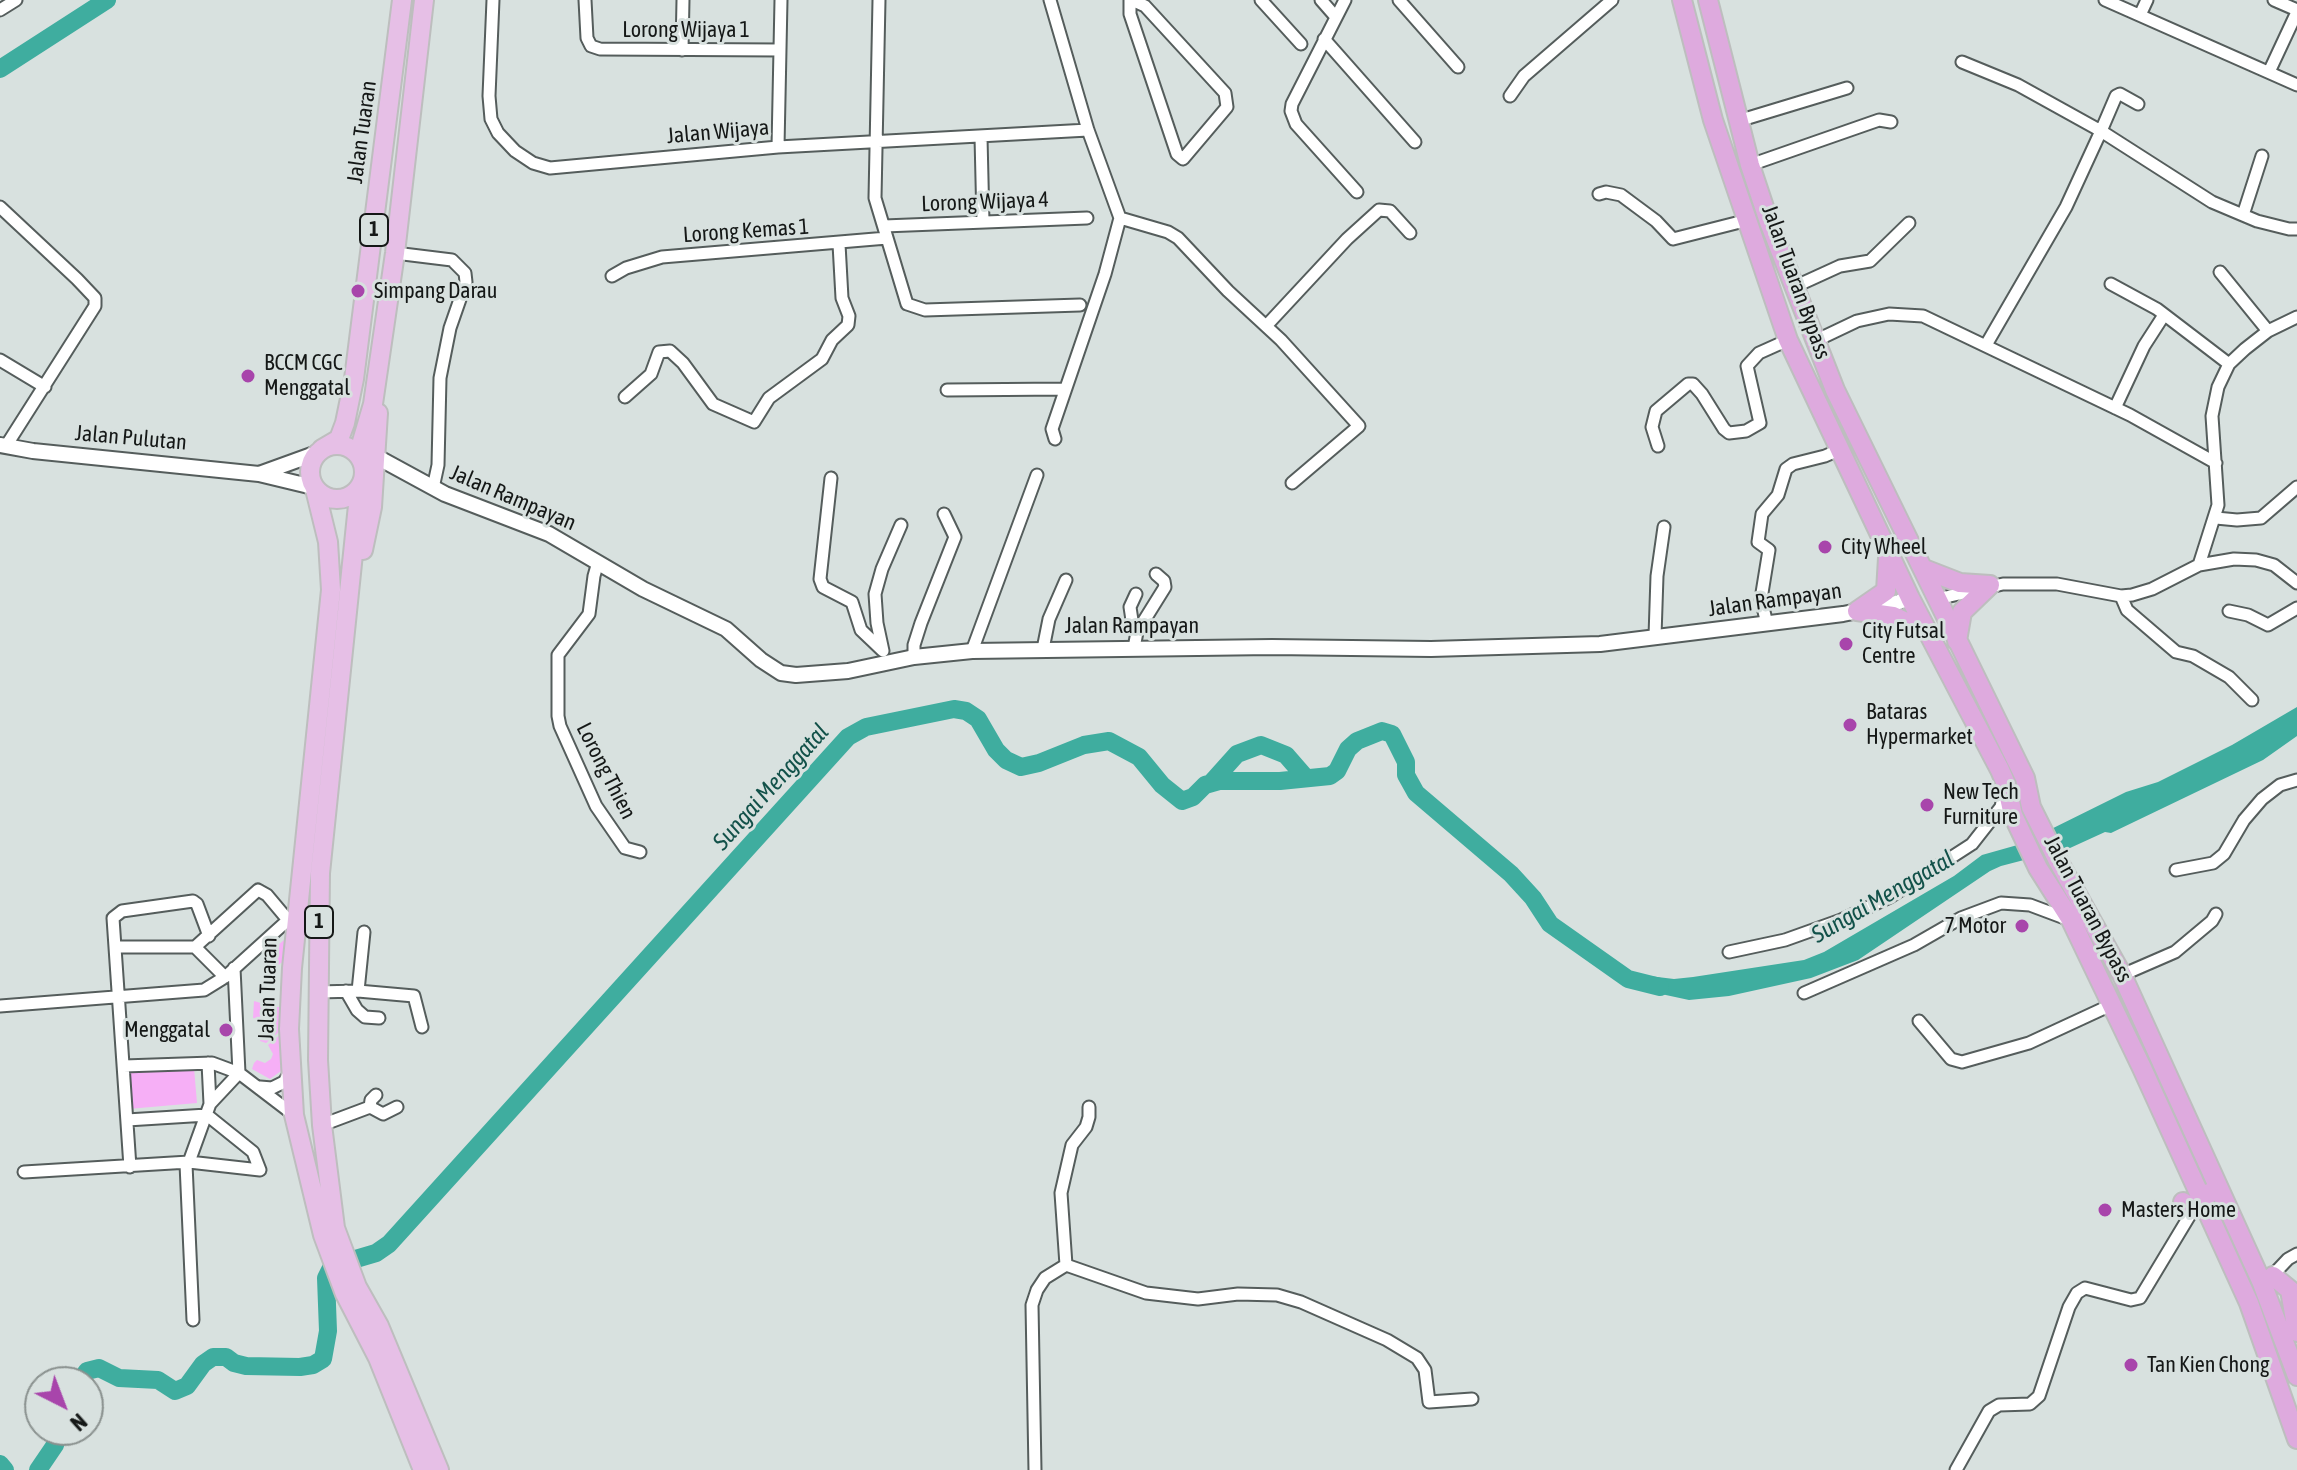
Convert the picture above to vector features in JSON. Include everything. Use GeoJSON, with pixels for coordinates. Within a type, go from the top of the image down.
{"type":"FeatureCollection","features":[{"type":"Feature","properties":{"kind":"highway","name":"Jalan Tuaran Bypass"},"geometry":{"type":"LineString","coordinates":[[1682,0],[1713,120],[1788,340],[1910,598],[2006,784],[2013,815],[2038,868],[2071,920],[2111,1005],[2192,1206],[2256,1321],[2297,1439]]}},
{"type":"Feature","properties":{"kind":"highway","name":"Jalan Tuaran Bypass"},"geometry":{"type":"LineString","coordinates":[[1708,0],[1750,165],[1835,390],[2025,778],[2031,807],[2122,975],[2210,1171],[2267,1280],[2297,1376]]}},
{"type":"Feature","properties":{"kind":"highway"},"geometry":{"type":"LineString","coordinates":[[1815,341],[1813,353],[1817,366],[1913,570],[1910,598]]}},
{"type":"Feature","properties":{"kind":"highway"},"geometry":{"type":"LineString","coordinates":[[1857,611],[1886,591],[1888,548]]}},
{"type":"Feature","properties":{"kind":"highway"},"geometry":{"type":"LineString","coordinates":[[1924,569],[1960,583],[1990,585]]}},
{"type":"Feature","properties":{"kind":"highway"},"geometry":{"type":"LineString","coordinates":[[1957,641],[1962,612],[1990,585]]}},
{"type":"Feature","properties":{"kind":"highway"},"geometry":{"type":"LineString","coordinates":[[1857,611],[1893,616],[1931,635]]}},
{"type":"Feature","properties":{"kind":"highway"},"geometry":{"type":"LineString","coordinates":[[2192,1206],[2210,1190],[2210,1171]]}},
{"type":"Feature","properties":{"kind":"highway"},"geometry":{"type":"LineString","coordinates":[[2297,1332],[2290,1290],[2267,1280],[2258,1308],[2297,1410]]}},
{"type":"Feature","properties":{"kind":"main road","name":"Jalan Tuaran"},"geometry":{"type":"LineString","coordinates":[[320,451],[339,439],[354,379],[402,0]]}},
{"type":"Feature","properties":{"kind":"main road","name":"Jalan Tuaran"},"geometry":{"type":"LineString","coordinates":[[368,456],[424,0]]}},
{"type":"Feature","properties":{"kind":"main road"},"geometry":{"type":"LineString","coordinates":[[320,451],[332,445],[342,445],[368,456]]}},
{"type":"Feature","properties":{"kind":"main road","name":"1"},"geometry":{"type":"LineString","coordinates":[[314,488],[309,469],[320,451]]}},
{"type":"Feature","properties":{"kind":"main road","name":"1"},"geometry":{"type":"LineString","coordinates":[[367,485],[364,472],[368,456]]}},
{"type":"Feature","properties":{"kind":"main road","name":"Jalan Tuaran"},"geometry":{"type":"LineString","coordinates":[[329,1231],[318,1060],[320,873],[347,601],[367,485]]}},
{"type":"Feature","properties":{"kind":"main road"},"geometry":{"type":"LineString","coordinates":[[314,488],[325,497],[338,499],[367,485]]}},
{"type":"Feature","properties":{"kind":"main road","name":"Jalan Tuaran"},"geometry":{"type":"LineString","coordinates":[[314,488],[328,542],[331,590],[292,919],[290,1006],[294,1115],[329,1231],[423,1470]]}},
{"type":"Feature","properties":{"kind":"main road"},"geometry":{"type":"LineString","coordinates":[[304,834],[306,846],[312,849],[315,845],[337,641],[347,624]]}},
{"type":"Feature","properties":{"kind":"main road"},"geometry":{"type":"LineString","coordinates":[[291,1071],[299,1040],[311,888],[320,873]]}},
{"type":"Feature","properties":{"kind":"main road","name":"Jalan Tuaran"},"geometry":{"type":"LineString","coordinates":[[351,1291],[379,1326],[439,1470]]}},
{"type":"Feature","properties":{"kind":"street"},"geometry":{"type":"LineString","coordinates":[[0,10],[16,0]]}},
{"type":"Feature","properties":{"kind":"street","name":"Jalan Wijaya"},"geometry":{"type":"LineString","coordinates":[[493,0],[491,119],[508,146],[542,166],[558,169],[696,153],[1088,130]]}},
{"type":"Feature","properties":{"kind":"street","name":"Lorong Wijaya 1"},"geometry":{"type":"LineString","coordinates":[[585,0],[585,31],[591,46],[600,49],[780,50]]}},
{"type":"Feature","properties":{"kind":"street"},"geometry":{"type":"LineString","coordinates":[[682,50],[683,0]]}},
{"type":"Feature","properties":{"kind":"street"},"geometry":{"type":"LineString","coordinates":[[778,147],[781,0]]}},
{"type":"Feature","properties":{"kind":"street"},"geometry":{"type":"LineString","coordinates":[[879,0],[875,198],[907,304],[925,310],[1080,305]]}},
{"type":"Feature","properties":{"kind":"street"},"geometry":{"type":"LineString","coordinates":[[1050,0],[1088,130],[1120,218],[1105,274],[1052,429],[1055,439]]}},
{"type":"Feature","properties":{"kind":"street"},"geometry":{"type":"LineString","coordinates":[[1131,0],[1145,6],[1225,93],[1227,107],[1183,159],[1177,154],[1130,14],[1131,0]]}},
{"type":"Feature","properties":{"kind":"street"},"geometry":{"type":"LineString","coordinates":[[1261,0],[1301,44]]}},
{"type":"Feature","properties":{"kind":"street"},"geometry":{"type":"LineString","coordinates":[[1321,0],[1335,16]]}},
{"type":"Feature","properties":{"kind":"street"},"geometry":{"type":"LineString","coordinates":[[1345,0],[1292,104],[1292,117],[1357,192]]}},
{"type":"Feature","properties":{"kind":"street"},"geometry":{"type":"LineString","coordinates":[[1399,0],[1458,67]]}},
{"type":"Feature","properties":{"kind":"street"},"geometry":{"type":"LineString","coordinates":[[1510,96],[1524,76],[1612,0]]}},
{"type":"Feature","properties":{"kind":"street"},"geometry":{"type":"LineString","coordinates":[[2105,0],[2297,85]]}},
{"type":"Feature","properties":{"kind":"street"},"geometry":{"type":"LineString","coordinates":[[2140,15],[2147,0]]}},
{"type":"Feature","properties":{"kind":"street"},"geometry":{"type":"LineString","coordinates":[[2269,72],[2297,11],[2274,0]]}},
{"type":"Feature","properties":{"kind":"street"},"geometry":{"type":"LineString","coordinates":[[1324,39],[1415,142]]}},
{"type":"Feature","properties":{"kind":"street"},"geometry":{"type":"LineString","coordinates":[[1962,62],[2018,85],[2101,131],[2212,202],[2243,215],[2297,229]]}},
{"type":"Feature","properties":{"kind":"street"},"geometry":{"type":"LineString","coordinates":[[1738,121],[1847,88]]}},
{"type":"Feature","properties":{"kind":"street"},"geometry":{"type":"LineString","coordinates":[[1986,345],[2066,207],[2116,96],[2120,94],[2138,104]]}},
{"type":"Feature","properties":{"kind":"street"},"geometry":{"type":"LineString","coordinates":[[1750,165],[1879,120],[1891,122]]}},
{"type":"Feature","properties":{"kind":"street"},"geometry":{"type":"LineString","coordinates":[[981,137],[983,222]]}},
{"type":"Feature","properties":{"kind":"street"},"geometry":{"type":"LineString","coordinates":[[2243,215],[2262,156]]}},
{"type":"Feature","properties":{"kind":"street"},"geometry":{"type":"LineString","coordinates":[[1599,194],[1621,195],[1656,221],[1673,239],[1748,220]]}},
{"type":"Feature","properties":{"kind":"street"},"geometry":{"type":"LineString","coordinates":[[0,207],[95,298],[95,306],[45,387],[3,446]]}},
{"type":"Feature","properties":{"kind":"street"},"geometry":{"type":"LineString","coordinates":[[1267,325],[1347,239],[1379,210],[1390,211],[1410,233]]}},
{"type":"Feature","properties":{"kind":"street","name":"Lorong Wijaya 4"},"geometry":{"type":"LineString","coordinates":[[885,232],[983,222],[1087,218]]}},
{"type":"Feature","properties":{"kind":"street"},"geometry":{"type":"LineString","coordinates":[[1120,218],[1168,232],[1178,238],[1228,291],[1267,325],[1359,426],[1292,483]]}},
{"type":"Feature","properties":{"kind":"street"},"geometry":{"type":"LineString","coordinates":[[1794,287],[1840,266],[1870,261],[1909,223]]}},
{"type":"Feature","properties":{"kind":"street","name":"Lorong Kemas 1"},"geometry":{"type":"LineString","coordinates":[[612,276],[626,268],[662,257],[839,244],[885,232]]}},
{"type":"Feature","properties":{"kind":"street"},"geometry":{"type":"LineString","coordinates":[[625,397],[651,374],[659,352],[670,351],[683,363],[713,404],[754,422],[769,398],[822,359],[832,340],[848,325],[849,316],[842,298],[839,244]]}},
{"type":"Feature","properties":{"kind":"street"},"geometry":{"type":"LineString","coordinates":[[395,253],[452,260],[465,273],[466,282],[450,328],[440,378],[438,465],[433,488]]}},
{"type":"Feature","properties":{"kind":"street"},"geometry":{"type":"LineString","coordinates":[[2220,272],[2268,331]]}},
{"type":"Feature","properties":{"kind":"street"},"geometry":{"type":"LineString","coordinates":[[2111,284],[2148,303],[2185,328],[2229,364]]}},
{"type":"Feature","properties":{"kind":"street"},"geometry":{"type":"LineString","coordinates":[[1815,341],[1857,321],[1889,314],[1923,316],[2115,408],[2216,463]]}},
{"type":"Feature","properties":{"kind":"street"},"geometry":{"type":"LineString","coordinates":[[2115,408],[2144,346],[2164,315]]}},
{"type":"Feature","properties":{"kind":"street"},"geometry":{"type":"LineString","coordinates":[[2199,565],[2218,505],[2212,416],[2218,387],[2229,364],[2268,331],[2297,317]]}},
{"type":"Feature","properties":{"kind":"street"},"geometry":{"type":"LineString","coordinates":[[1658,446],[1652,427],[1656,411],[1688,384],[1693,384],[1702,394],[1729,433],[1746,431],[1760,423],[1747,366],[1759,353],[1788,340]]}},
{"type":"Feature","properties":{"kind":"street"},"geometry":{"type":"LineString","coordinates":[[0,360],[45,387]]}},
{"type":"Feature","properties":{"kind":"street"},"geometry":{"type":"LineString","coordinates":[[947,390],[1064,389]]}},
{"type":"Feature","properties":{"kind":"street","name":"Jalan Pulutan"},"geometry":{"type":"LineString","coordinates":[[3,446],[259,474],[314,488]]}},
{"type":"Feature","properties":{"kind":"street"},"geometry":{"type":"LineString","coordinates":[[1767,624],[1761,599],[1769,550],[1758,542],[1762,514],[1778,495],[1786,469],[1841,449]]}},
{"type":"Feature","properties":{"kind":"street","name":"Jalan Pulutan"},"geometry":{"type":"LineString","coordinates":[[259,474],[320,451]]}},
{"type":"Feature","properties":{"kind":"street","name":"Jalan Rampayan"},"geometry":{"type":"LineString","coordinates":[[368,456],[433,488],[549,534],[643,589],[726,629],[781,673],[828,673],[885,656],[914,657],[972,651],[1547,647],[1600,644],[1857,611],[1910,598]]}},
{"type":"Feature","properties":{"kind":"street"},"geometry":{"type":"LineString","coordinates":[[367,485],[404,474]]}},
{"type":"Feature","properties":{"kind":"street"},"geometry":{"type":"LineString","coordinates":[[972,651],[1037,475]]}},
{"type":"Feature","properties":{"kind":"street"},"geometry":{"type":"LineString","coordinates":[[831,478],[820,579],[823,587],[852,602],[861,630],[885,656]]}},
{"type":"Feature","properties":{"kind":"street"},"geometry":{"type":"LineString","coordinates":[[2216,518],[2261,518],[2297,487]]}},
{"type":"Feature","properties":{"kind":"street"},"geometry":{"type":"LineString","coordinates":[[914,657],[914,645],[921,623],[955,537],[944,514]]}},
{"type":"Feature","properties":{"kind":"street"},"geometry":{"type":"LineString","coordinates":[[885,656],[875,594],[901,525]]}},
{"type":"Feature","properties":{"kind":"street"},"geometry":{"type":"LineString","coordinates":[[1655,636],[1657,576],[1664,527]]}},
{"type":"Feature","properties":{"kind":"street"},"geometry":{"type":"LineString","coordinates":[[1937,599],[1990,585],[2057,584],[2121,596],[2152,589],[2199,565],[2234,559],[2274,565],[2297,583]]}},
{"type":"Feature","properties":{"kind":"street","name":"Lorong Thien"},"geometry":{"type":"LineString","coordinates":[[598,562],[589,614],[558,655],[558,716],[596,806],[625,848],[640,852]]}},
{"type":"Feature","properties":{"kind":"street"},"geometry":{"type":"LineString","coordinates":[[1134,648],[1137,632],[1165,587],[1164,581],[1156,574]]}},
{"type":"Feature","properties":{"kind":"street"},"geometry":{"type":"LineString","coordinates":[[1043,649],[1049,619],[1066,580]]}},
{"type":"Feature","properties":{"kind":"street"},"geometry":{"type":"LineString","coordinates":[[1136,594],[1130,607],[1133,627],[1137,632]]}},
{"type":"Feature","properties":{"kind":"street"},"geometry":{"type":"LineString","coordinates":[[2121,596],[2127,610],[2176,652],[2193,656],[2229,677],[2252,700]]}},
{"type":"Feature","properties":{"kind":"street"},"geometry":{"type":"LineString","coordinates":[[2229,611],[2248,615],[2268,625],[2297,608]]}},
{"type":"Feature","properties":{"kind":"street"},"geometry":{"type":"LineString","coordinates":[[2176,870],[2213,863],[2224,854],[2244,820],[2262,799],[2280,785],[2297,780]]}},
{"type":"Feature","properties":{"kind":"street"},"geometry":{"type":"LineString","coordinates":[[1729,952],[1785,940],[1841,920],[1890,897],[1972,844],[2001,807],[2006,784]]}},
{"type":"Feature","properties":{"kind":"street"},"geometry":{"type":"LineString","coordinates":[[0,1006],[204,990],[225,977],[292,919],[258,890],[195,947],[116,947]]}},
{"type":"Feature","properties":{"kind":"street"},"geometry":{"type":"LineString","coordinates":[[130,1167],[113,918],[118,912],[193,901],[209,936]]}},
{"type":"Feature","properties":{"kind":"street"},"geometry":{"type":"LineString","coordinates":[[1804,993],[1914,945],[1961,918],[2001,903],[2030,905],[2071,920]]}},
{"type":"Feature","properties":{"kind":"street"},"geometry":{"type":"LineString","coordinates":[[2122,975],[2175,952],[2212,921],[2216,914]]}},
{"type":"Feature","properties":{"kind":"street"},"geometry":{"type":"LineString","coordinates":[[364,932],[352,991],[357,1010],[365,1017],[379,1018]]}},
{"type":"Feature","properties":{"kind":"street"},"geometry":{"type":"LineString","coordinates":[[195,947],[225,977]]}},
{"type":"Feature","properties":{"kind":"street"},"geometry":{"type":"LineString","coordinates":[[193,1320],[187,1163],[209,1110],[239,1073],[234,968]]}},
{"type":"Feature","properties":{"kind":"street"},"geometry":{"type":"LineString","coordinates":[[318,992],[352,991],[414,996],[422,1027]]}},
{"type":"Feature","properties":{"kind":"street"},"geometry":{"type":"LineString","coordinates":[[1919,1021],[1951,1059],[1962,1062],[2029,1043],[2111,1005]]}},
{"type":"Feature","properties":{"kind":"street"},"geometry":{"type":"LineString","coordinates":[[124,1066],[208,1063],[239,1073],[294,1115]]}},
{"type":"Feature","properties":{"kind":"street"},"geometry":{"type":"LineString","coordinates":[[24,1172],[187,1163],[260,1170],[253,1152],[209,1110],[208,1063]]}},
{"type":"Feature","properties":{"kind":"street"},"geometry":{"type":"LineString","coordinates":[[260,1087],[272,1088],[284,1082],[291,1071]]}},
{"type":"Feature","properties":{"kind":"street"},"geometry":{"type":"LineString","coordinates":[[370,1107],[376,1095]]}},
{"type":"Feature","properties":{"kind":"street"},"geometry":{"type":"LineString","coordinates":[[322,1125],[370,1107],[383,1114],[397,1107]]}},
{"type":"Feature","properties":{"kind":"street"},"geometry":{"type":"LineString","coordinates":[[1066,1265],[1061,1193],[1072,1145],[1086,1127],[1089,1107]]}},
{"type":"Feature","properties":{"kind":"street"},"geometry":{"type":"LineString","coordinates":[[127,1120],[209,1110]]}},
{"type":"Feature","properties":{"kind":"street"},"geometry":{"type":"LineString","coordinates":[[1956,1470],[1989,1411],[1999,1405],[2030,1404],[2039,1396],[2069,1307],[2077,1293],[2085,1288],[2131,1300],[2140,1298],[2192,1206]]}},
{"type":"Feature","properties":{"kind":"street"},"geometry":{"type":"LineString","coordinates":[[2267,1280],[2297,1254]]}},
{"type":"Feature","properties":{"kind":"street"},"geometry":{"type":"LineString","coordinates":[[1066,1265],[1146,1293],[1198,1299],[1238,1294],[1277,1295],[1301,1302],[1387,1340],[1417,1358],[1425,1370],[1429,1402],[1472,1399]]}},
{"type":"Feature","properties":{"kind":"street"},"geometry":{"type":"LineString","coordinates":[[1035,1470],[1032,1305],[1045,1278],[1066,1265]]}},
{"type":"Feature","properties":{"kind":"shaded area"},"geometry":{"type":"Polygon","coordinates":[[[2297,707],[2297,736],[2263,760],[2111,833],[2105,832],[2070,848],[1990,871],[1858,960],[1811,978],[1729,996],[1689,1000],[1638,989],[1641,975],[1674,979],[1693,977],[1804,960],[1824,952],[1954,876],[1982,855],[2021,844],[2126,792],[2158,782],[2232,745],[2297,707]]]}},
{"type":"Feature","properties":{"kind":"shaded area"},"geometry":{"type":"Polygon","coordinates":[[[284,940],[284,961],[278,965],[264,966],[264,957],[284,940]]]}},
{"type":"Feature","properties":{"kind":"shaded area"},"geometry":{"type":"Polygon","coordinates":[[[254,1001],[264,1004],[264,1013],[275,1015],[277,1007],[281,1007],[280,1031],[266,1043],[260,1041],[263,1019],[253,1018],[254,1001]]]}},
{"type":"Feature","properties":{"kind":"shaded area"},"geometry":{"type":"Polygon","coordinates":[[[281,1034],[282,1067],[270,1079],[252,1069],[257,1060],[265,1063],[271,1059],[273,1054],[268,1045],[281,1034]]]}},
{"type":"Feature","properties":{"kind":"shaded area"},"geometry":{"type":"Polygon","coordinates":[[[194,1068],[197,1103],[128,1109],[129,1073],[194,1068]]]}},
{"type":"Feature","properties":{"kind":"waterway"},"geometry":{"type":"LineString","coordinates":[[0,69],[107,0]]}},
{"type":"Feature","properties":{"kind":"waterway","name":"Sungai Menggatal"},"geometry":{"type":"LineString","coordinates":[[104,1370],[119,1378],[158,1380],[175,1391],[187,1386],[203,1364],[213,1357],[226,1357],[246,1366],[300,1367],[323,1359],[328,1331],[326,1278],[332,1266],[376,1253],[389,1244],[848,737],[866,727],[954,709],[966,711],[978,719],[996,750],[1006,760],[1021,767],[1084,745],[1109,741],[1139,757],[1162,785],[1182,801],[1193,797],[1205,785],[1219,781],[1280,781],[1330,776],[1337,771],[1348,749],[1357,741],[1382,731],[1392,734],[1406,762],[1406,775],[1416,793],[1511,874],[1533,898],[1550,924],[1628,979],[1660,987]]}},
{"type":"Feature","properties":{"kind":"waterway"},"geometry":{"type":"LineString","coordinates":[[1211,783],[1237,754],[1261,745],[1286,755],[1306,778]]}},
{"type":"Feature","properties":{"kind":"waterway","name":"Sungai Menggatal"},"geometry":{"type":"LineString","coordinates":[[38,1470],[54,1446]]}},
{"type":"Feature","properties":{"kind":"waterway","name":"Sungai Menggatal"},"geometry":{"type":"LineString","coordinates":[[0,1464],[5,1470]]}},
{"type":"Feature","properties":{"kind":"place","name":"Simpang Darau"},"geometry":{"type":"Point","coordinates":[358,291]}},
{"type":"Feature","properties":{"kind":"place","name":"BCCM CGC Menggatal"},"geometry":{"type":"Point","coordinates":[248,376]}},
{"type":"Feature","properties":{"kind":"place","name":"City Wheel"},"geometry":{"type":"Point","coordinates":[1825,547]}},
{"type":"Feature","properties":{"kind":"place","name":"City Futsal Centre"},"geometry":{"type":"Point","coordinates":[1846,644]}},
{"type":"Feature","properties":{"kind":"place","name":"Bataras Hypermarket"},"geometry":{"type":"Point","coordinates":[1850,725]}},
{"type":"Feature","properties":{"kind":"place","name":"New Tech Furniture"},"geometry":{"type":"Point","coordinates":[1927,805]}},
{"type":"Feature","properties":{"kind":"place","name":"7 Motor"},"geometry":{"type":"Point","coordinates":[2022,926]}},
{"type":"Feature","properties":{"kind":"place","name":"Menggatal"},"geometry":{"type":"Point","coordinates":[226,1030]}},
{"type":"Feature","properties":{"kind":"place","name":"Masters Home"},"geometry":{"type":"Point","coordinates":[2105,1210]}},
{"type":"Feature","properties":{"kind":"place","name":"Tan Kien Chong"},"geometry":{"type":"Point","coordinates":[2131,1365]}}]}
